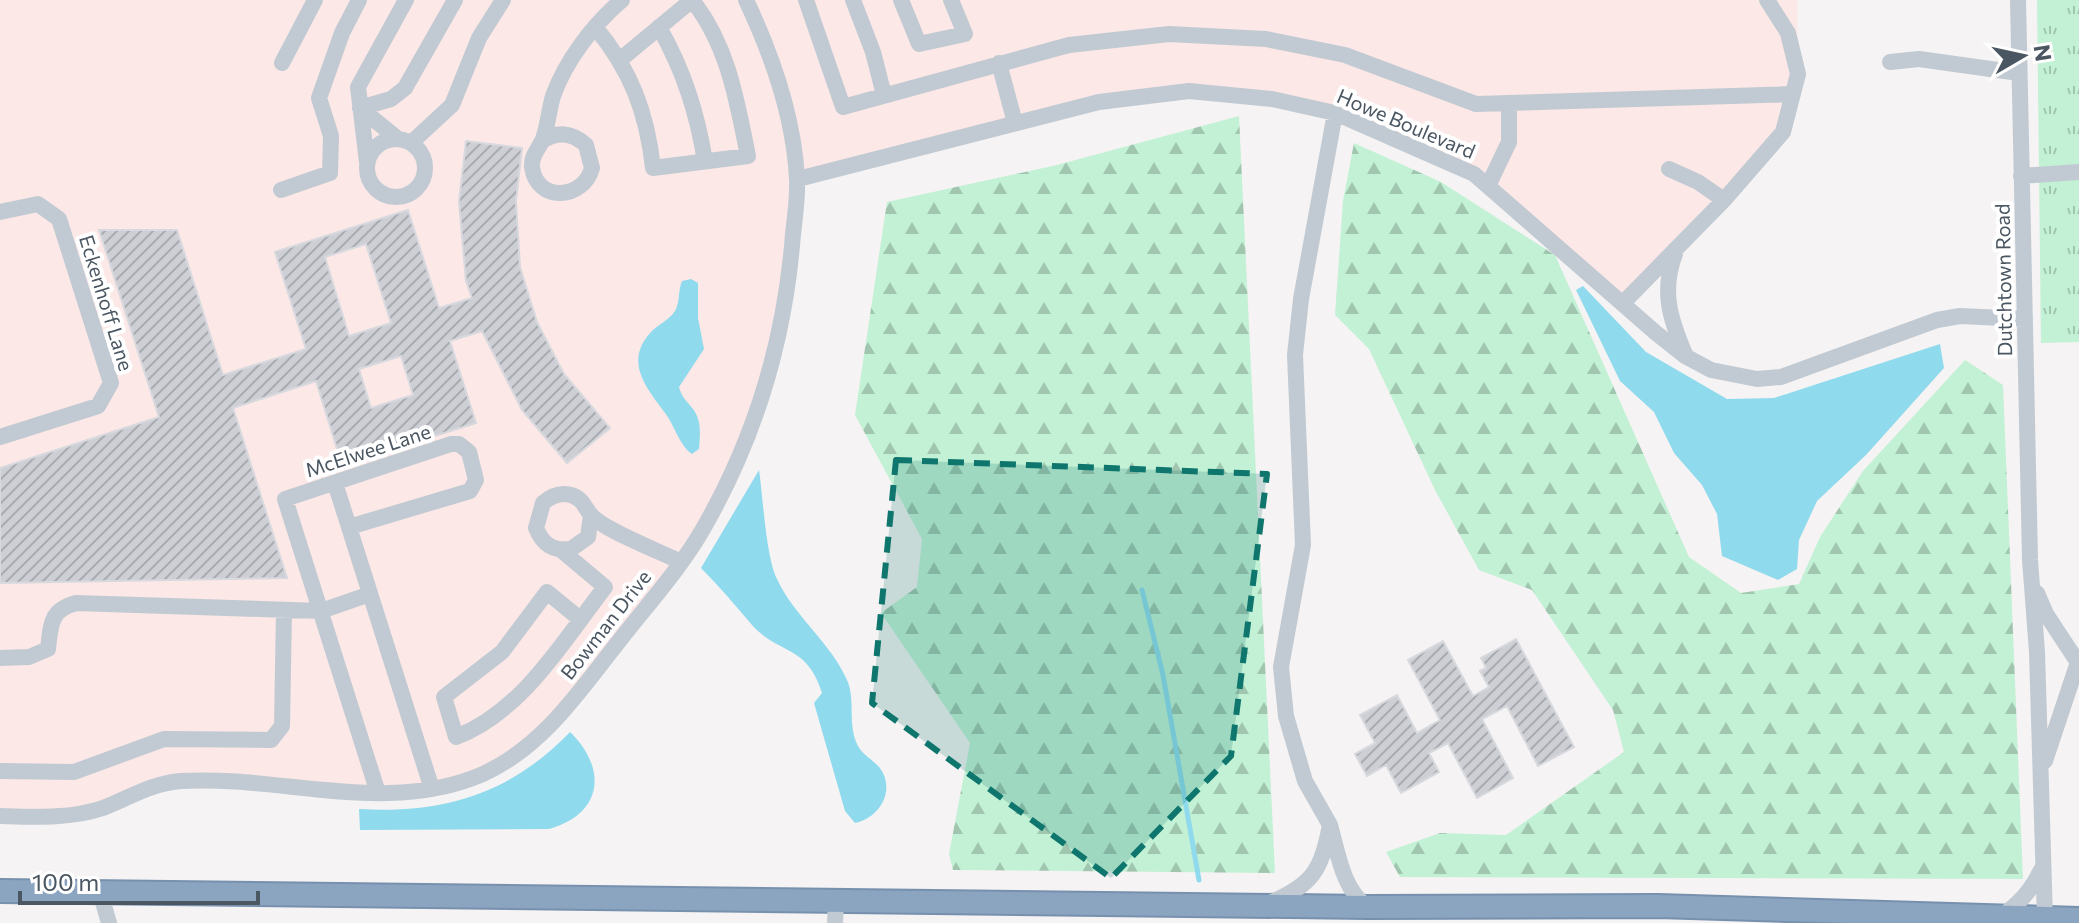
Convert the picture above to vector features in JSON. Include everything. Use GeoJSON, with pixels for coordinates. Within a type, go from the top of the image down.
{"type":"FeatureCollection","features":[{"type":"Feature","properties":{"kind":"highway"},"geometry":{"type":"LineString","coordinates":[[0,891],[835,912],[1267,904],[1368,907],[1658,906],[2043,921],[2079,919]]}},
{"type":"Feature","properties":{"kind":"street"},"geometry":{"type":"LineString","coordinates":[[282,63],[315,0]]}},
{"type":"Feature","properties":{"kind":"street"},"geometry":{"type":"LineString","coordinates":[[281,190],[330,173],[331,136],[319,98],[342,33],[359,0]]}},
{"type":"Feature","properties":{"kind":"street"},"geometry":{"type":"LineString","coordinates":[[360,108],[424,159],[425,173],[420,186],[408,195],[394,198],[381,193],[368,177],[367,163],[360,108],[358,87],[406,0]]}},
{"type":"Feature","properties":{"kind":"street"},"geometry":{"type":"LineString","coordinates":[[360,108],[391,99],[405,88],[455,0]]}},
{"type":"Feature","properties":{"kind":"street"},"geometry":{"type":"LineString","coordinates":[[367,163],[378,145],[405,141],[452,105],[479,38],[503,0]]}},
{"type":"Feature","properties":{"kind":"street"},"geometry":{"type":"LineString","coordinates":[[542,141],[554,95],[577,51],[622,0]]}},
{"type":"Feature","properties":{"kind":"street"},"geometry":{"type":"LineString","coordinates":[[595,27],[621,59],[641,105],[653,168],[748,156],[732,77],[704,14],[692,0],[621,59]]}},
{"type":"Feature","properties":{"kind":"street","name":"Bowman Drive"},"geometry":{"type":"LineString","coordinates":[[0,816],[61,817],[87,812],[149,788],[184,781],[378,793],[432,789],[484,773],[518,754],[551,727],[681,562],[730,478],[770,377],[789,287],[798,179],[784,101],[769,48],[746,0]]}},
{"type":"Feature","properties":{"kind":"street"},"geometry":{"type":"LineString","coordinates":[[806,0],[843,107],[1069,45],[1133,36],[1266,39],[1345,55],[1476,104],[1793,94]]}},
{"type":"Feature","properties":{"kind":"street"},"geometry":{"type":"LineString","coordinates":[[853,0],[873,52],[884,95]]}},
{"type":"Feature","properties":{"kind":"street"},"geometry":{"type":"LineString","coordinates":[[901,0],[919,44],[965,34],[951,0]]}},
{"type":"Feature","properties":{"kind":"street"},"geometry":{"type":"LineString","coordinates":[[1623,303],[1776,143],[1788,120],[1798,74],[1788,33],[1767,0]]}},
{"type":"Feature","properties":{"kind":"street","name":"Dutchtown Road"},"geometry":{"type":"LineString","coordinates":[[2018,0],[2030,560],[2037,652],[2043,921]]}},
{"type":"Feature","properties":{"kind":"street"},"geometry":{"type":"LineString","coordinates":[[659,27],[681,66],[699,122],[705,161]]}},
{"type":"Feature","properties":{"kind":"street"},"geometry":{"type":"LineString","coordinates":[[1890,62],[1919,59],[2019,73]]}},
{"type":"Feature","properties":{"kind":"street"},"geometry":{"type":"LineString","coordinates":[[999,63],[1015,123]]}},
{"type":"Feature","properties":{"kind":"street","name":"Howe Boulevard"},"geometry":{"type":"LineString","coordinates":[[798,179],[1099,102],[1189,91],[1272,99],[1335,113],[1474,174],[1685,356],[1733,376],[1781,377],[1937,320],[1960,316],[2025,319]]}},
{"type":"Feature","properties":{"kind":"street"},"geometry":{"type":"LineString","coordinates":[[1488,186],[1509,142],[1509,103]]}},
{"type":"Feature","properties":{"kind":"street"},"geometry":{"type":"LineString","coordinates":[[1335,113],[1299,313],[1295,355],[1303,545],[1281,667],[1286,716],[1305,781],[1330,825],[1344,873],[1358,900],[1368,907]]}},
{"type":"Feature","properties":{"kind":"street"},"geometry":{"type":"LineString","coordinates":[[1669,169],[1698,182],[1724,200]]}},
{"type":"Feature","properties":{"kind":"street"},"geometry":{"type":"LineString","coordinates":[[2021,176],[2079,172]]}},
{"type":"Feature","properties":{"kind":"street","name":"Eckenhoff Lane"},"geometry":{"type":"LineString","coordinates":[[0,212],[38,204],[59,219],[111,383],[98,406],[0,437]]}},
{"type":"Feature","properties":{"kind":"street"},"geometry":{"type":"LineString","coordinates":[[1677,249],[1666,288],[1667,303],[1685,356]]}},
{"type":"Feature","properties":{"kind":"street","name":"McElwee Lane"},"geometry":{"type":"LineString","coordinates":[[349,527],[470,491],[476,480],[469,452],[459,444],[451,444],[285,499],[378,793]]}},
{"type":"Feature","properties":{"kind":"street"},"geometry":{"type":"LineString","coordinates":[[335,483],[432,789]]}},
{"type":"Feature","properties":{"kind":"street"},"geometry":{"type":"LineString","coordinates":[[580,619],[547,592],[502,652],[444,697],[456,737],[473,731],[530,684],[605,587],[539,536],[536,519],[543,503],[558,494],[567,494],[583,501],[591,516],[681,562]]}},
{"type":"Feature","properties":{"kind":"street"},"geometry":{"type":"LineString","coordinates":[[561,550],[581,545],[588,537],[591,516]]}},
{"type":"Feature","properties":{"kind":"street","name":"Dutchtown Road"},"geometry":{"type":"LineString","coordinates":[[2030,560],[2037,596],[2079,663],[2051,736],[2040,786]]}},
{"type":"Feature","properties":{"kind":"street"},"geometry":{"type":"LineString","coordinates":[[0,658],[29,657],[48,649],[51,619],[60,607],[76,603],[321,611],[370,594]]}},
{"type":"Feature","properties":{"kind":"street"},"geometry":{"type":"LineString","coordinates":[[0,771],[74,772],[164,739],[271,740],[282,726],[284,610]]}},
{"type":"Feature","properties":{"kind":"street"},"geometry":{"type":"LineString","coordinates":[[1267,904],[1296,891],[1323,863],[1330,825]]}},
{"type":"Feature","properties":{"kind":"street"},"geometry":{"type":"LineString","coordinates":[[1999,918],[2026,896],[2043,865]]}},
{"type":"Feature","properties":{"kind":"street"},"geometry":{"type":"LineString","coordinates":[[97,923],[100,892]]}},
{"type":"Feature","properties":{"kind":"street"},"geometry":{"type":"LineString","coordinates":[[100,892],[109,923]]}},
{"type":"Feature","properties":{"kind":"highlighted area"},"geometry":{"type":"Polygon","coordinates":[[[896,460],[1267,474],[1231,756],[1111,878],[872,703],[896,460]]]}},
{"type":"Feature","properties":{"kind":"shaded area"},"geometry":{"type":"Polygon","coordinates":[[[0,0],[1797,0],[1798,74],[1788,120],[1623,303],[1474,174],[1335,113],[1189,91],[1099,102],[798,179],[781,332],[702,531],[518,754],[432,789],[184,781],[104,808],[0,816],[0,0]]]}},
{"type":"Feature","properties":{"kind":"green space"},"geometry":{"type":"Polygon","coordinates":[[[2037,0],[2079,0],[2079,342],[2041,343],[2037,0]]]}},
{"type":"Feature","properties":{"kind":"green space"},"geometry":{"type":"Polygon","coordinates":[[[1239,116],[1275,873],[953,870],[949,854],[970,743],[881,613],[917,587],[922,539],[855,415],[887,202],[1057,165],[1239,116]]]}},
{"type":"Feature","properties":{"kind":"green space"},"geometry":{"type":"Polygon","coordinates":[[[1354,143],[1441,182],[1555,255],[1689,557],[1741,593],[1799,584],[1820,537],[1863,471],[1965,360],[2003,385],[2023,879],[1400,877],[1386,852],[1440,833],[1506,835],[1624,752],[1613,710],[1532,590],[1479,570],[1435,490],[1369,349],[1335,315],[1343,201],[1354,143]]]}},
{"type":"Feature","properties":{"kind":"water"},"geometry":{"type":"Polygon","coordinates":[[[691,279],[698,283],[698,318],[704,349],[679,387],[699,423],[699,449],[692,454],[645,384],[638,363],[643,342],[675,311],[682,281],[691,279]]]}},
{"type":"Feature","properties":{"kind":"water"},"geometry":{"type":"Polygon","coordinates":[[[1583,286],[1646,352],[1727,399],[1774,398],[1940,344],[1944,368],[1866,455],[1817,501],[1799,540],[1797,569],[1778,580],[1722,556],[1717,514],[1702,485],[1674,453],[1654,412],[1620,381],[1576,290],[1583,286]]]}},
{"type":"Feature","properties":{"kind":"water"},"geometry":{"type":"Polygon","coordinates":[[[759,470],[768,542],[777,579],[847,680],[858,746],[881,769],[886,782],[885,798],[881,805],[863,821],[855,823],[845,811],[814,703],[822,693],[809,666],[762,635],[701,568],[759,470]]]}},
{"type":"Feature","properties":{"kind":"water"},"geometry":{"type":"Polygon","coordinates":[[[570,732],[590,760],[594,788],[590,801],[567,822],[549,829],[360,830],[359,809],[419,808],[474,796],[524,771],[570,732]]]}},
{"type":"Feature","properties":{"kind":"building"},"geometry":{"type":"Polygon","coordinates":[[[466,141],[522,148],[516,201],[520,267],[537,322],[564,374],[610,428],[567,463],[522,410],[482,331],[450,341],[476,423],[342,465],[316,381],[233,408],[287,578],[0,583],[0,468],[159,417],[99,230],[177,230],[223,375],[306,349],[275,252],[408,210],[439,308],[472,298],[466,281],[459,202],[466,141]],[[366,244],[325,257],[349,336],[391,323],[366,244]],[[401,356],[359,369],[371,408],[413,395],[401,356]]]}},
{"type":"Feature","properties":{"kind":"building"},"geometry":{"type":"Polygon","coordinates":[[[1516,639],[1574,747],[1538,766],[1507,706],[1482,719],[1513,778],[1477,798],[1448,743],[1429,753],[1439,772],[1401,793],[1386,765],[1367,776],[1355,754],[1375,743],[1360,715],[1397,695],[1417,733],[1440,720],[1408,660],[1443,641],[1473,696],[1489,687],[1480,671],[1486,668],[1481,658],[1516,639]]]}},
{"type":"Feature","properties":{"kind":"waterway"},"geometry":{"type":"LineString","coordinates":[[1142,590],[1163,675],[1199,880]]}}]}
